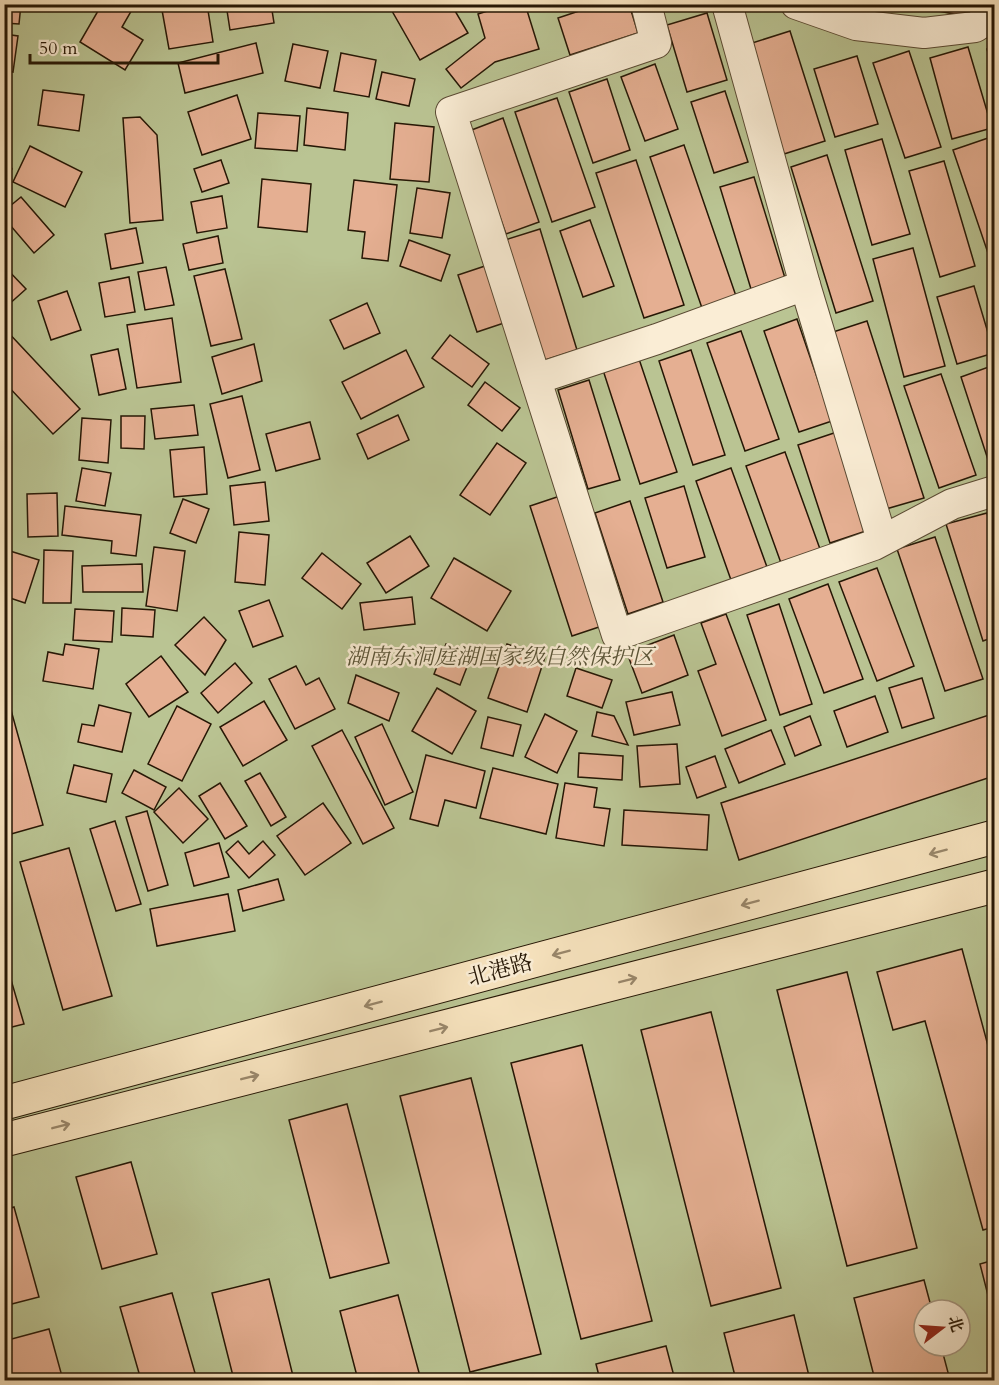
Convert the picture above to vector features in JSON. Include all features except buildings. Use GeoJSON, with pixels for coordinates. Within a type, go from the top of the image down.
{"type":"FeatureCollection","features":[{"type":"Feature","properties":{"kind":"main road","name":"北港路"},"geometry":{"type":"LineString","coordinates":[[4,1103],[994,837]]}},
{"type":"Feature","properties":{"kind":"main road","name":"北港路"},"geometry":{"type":"LineString","coordinates":[[4,1140],[994,886]]}},
{"type":"Feature","properties":{"kind":"street"},"geometry":{"type":"LineString","coordinates":[[646,4],[656,43],[450,112],[617,635],[882,540],[952,504],[994,491]]}},
{"type":"Feature","properties":{"kind":"street"},"geometry":{"type":"LineString","coordinates":[[727,4],[805,285],[882,540]]}},
{"type":"Feature","properties":{"kind":"street"},"geometry":{"type":"LineString","coordinates":[[796,4],[856,25],[924,33],[975,27],[994,15]]}},
{"type":"Feature","properties":{"kind":"street"},"geometry":{"type":"LineString","coordinates":[[536,379],[657,339],[805,285]]}},
{"type":"Feature","properties":{"kind":"green space","name":"湖南东洞庭湖国家级自然保护区"},"geometry":{"type":"Polygon","coordinates":[[[5,5],[994,5],[994,1380],[5,1380],[5,5]]]}}]}
